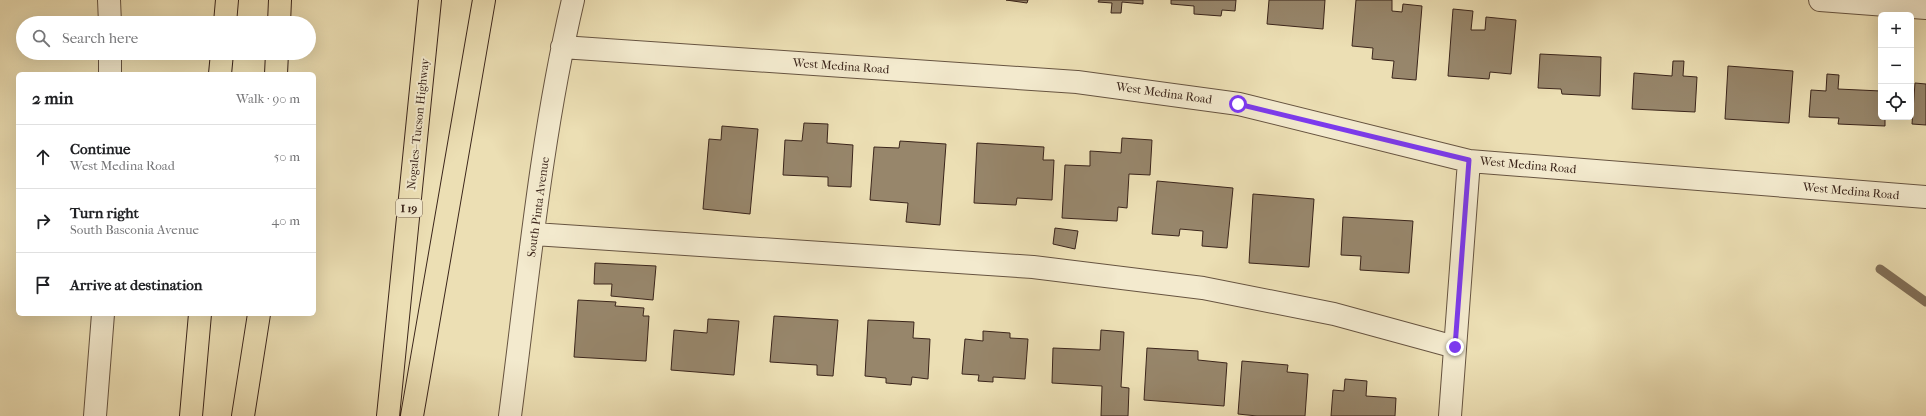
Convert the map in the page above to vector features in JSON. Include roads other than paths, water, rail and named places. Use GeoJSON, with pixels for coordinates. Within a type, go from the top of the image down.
{"type":"FeatureCollection","features":[{"type":"Feature","properties":{"kind":"highway"},"geometry":{"type":"LineString","coordinates":[[225,16],[226,0]]}},
{"type":"Feature","properties":{"kind":"highway"},"geometry":{"type":"LineString","coordinates":[[279,16],[280,0]]}},
{"type":"Feature","properties":{"kind":"highway","name":"Nogales–Tucson Highway"},"geometry":{"type":"LineString","coordinates":[[388,416],[430,0]]}},
{"type":"Feature","properties":{"kind":"highway"},"geometry":{"type":"LineString","coordinates":[[412,416],[484,0]]}},
{"type":"Feature","properties":{"kind":"highway"},"geometry":{"type":"LineString","coordinates":[[220,72],[221,60]]}},
{"type":"Feature","properties":{"kind":"highway"},"geometry":{"type":"LineString","coordinates":[[276,72],[277,60]]}},
{"type":"Feature","properties":{"kind":"highway"},"geometry":{"type":"LineString","coordinates":[[192,416],[200,316]]}},
{"type":"Feature","properties":{"kind":"highway"},"geometry":{"type":"LineString","coordinates":[[243,416],[259,316]]}},
{"type":"Feature","properties":{"kind":"street"},"geometry":{"type":"LineString","coordinates":[[109,0],[110,16]]}},
{"type":"Feature","properties":{"kind":"street","name":"South Pinta Avenue"},"geometry":{"type":"LineString","coordinates":[[510,416],[536,216],[562,47],[573,0]]}},
{"type":"Feature","properties":{"kind":"street"},"geometry":{"type":"LineString","coordinates":[[1820,0],[1926,8]]}},
{"type":"Feature","properties":{"kind":"street","name":"West Medina Road"},"geometry":{"type":"LineString","coordinates":[[562,47],[1077,82],[1238,104],[1469,160],[1926,197]]}},
{"type":"Feature","properties":{"kind":"street"},"geometry":{"type":"LineString","coordinates":[[110,60],[110,72]]}},
{"type":"Feature","properties":{"kind":"street"},"geometry":{"type":"LineString","coordinates":[[1450,416],[1469,160]]}},
{"type":"Feature","properties":{"kind":"street"},"geometry":{"type":"LineString","coordinates":[[534,234],[1033,268],[1203,288],[1334,314],[1455,347]]}},
{"type":"Feature","properties":{"kind":"street"},"geometry":{"type":"LineString","coordinates":[[96,416],[103,316]]}},
{"type":"Feature","properties":{"kind":"waterway"},"geometry":{"type":"LineString","coordinates":[[1880,269],[1926,302]]}}]}
